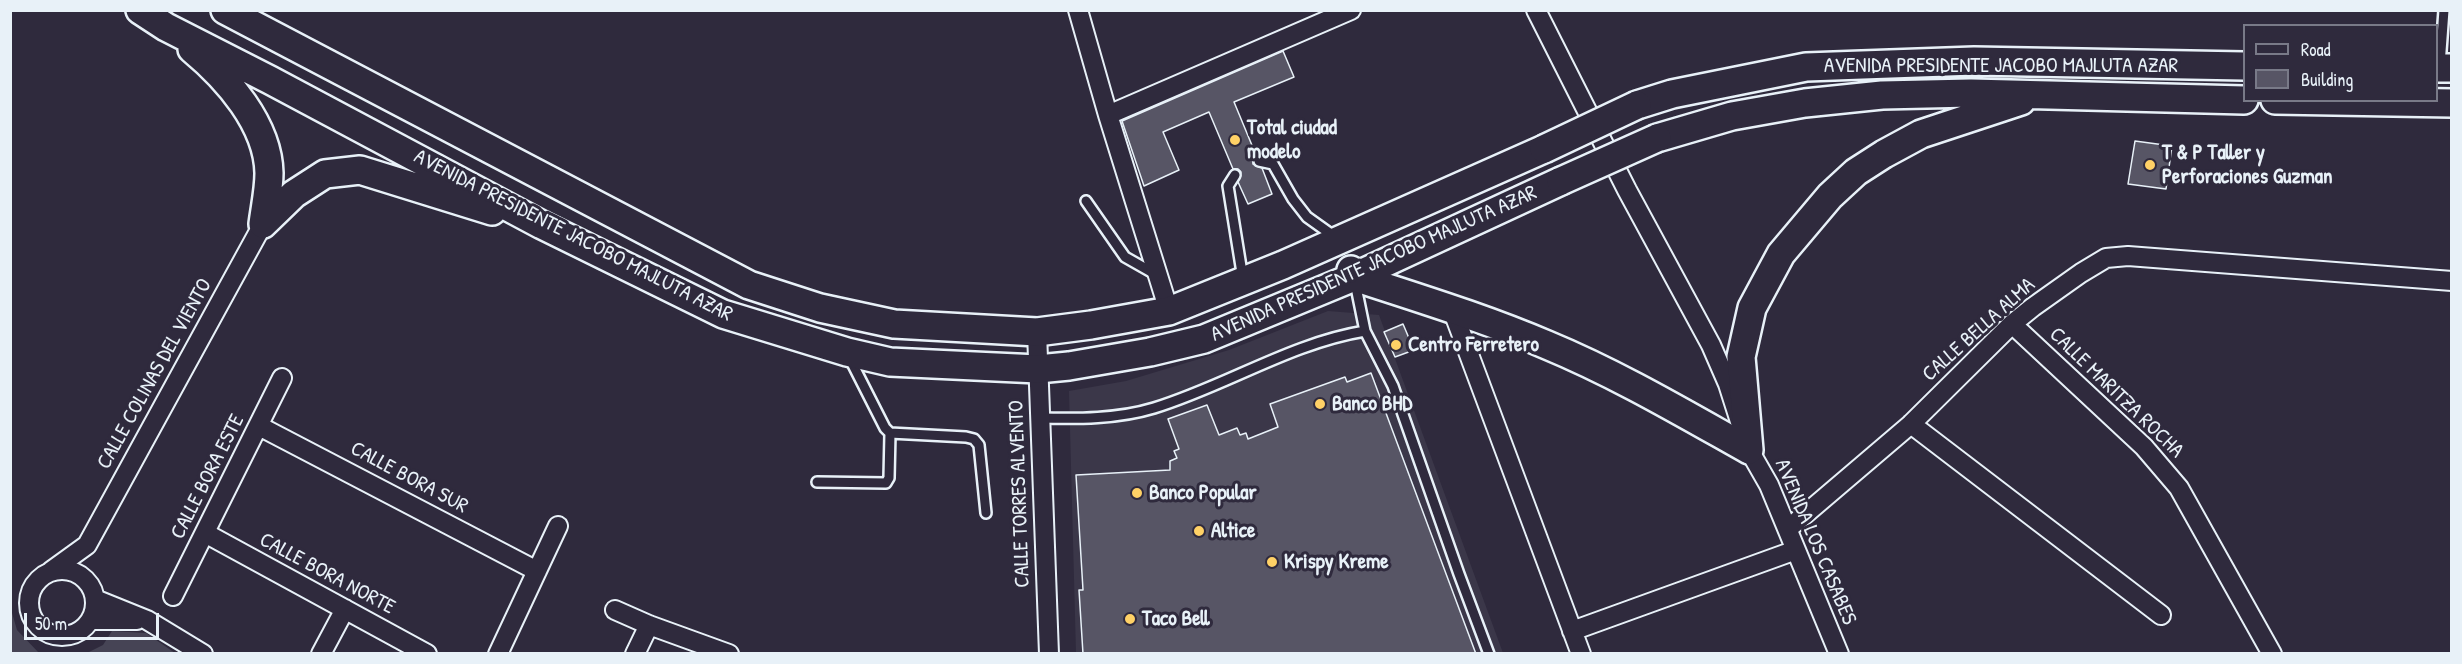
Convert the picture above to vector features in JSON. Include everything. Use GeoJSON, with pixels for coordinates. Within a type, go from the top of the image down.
{"type":"FeatureCollection","features":[{"type":"Feature","properties":{"kind":"main road","name":"AVENIDA PRESIDENTE JACOBO MAJLUTA AZAR"},"geometry":{"type":"LineString","coordinates":[[140,10],[166,27],[542,225],[723,314],[846,352],[890,362],[1038,369],[1150,352],[1204,339],[1354,277],[1657,138],[1732,116],[1805,103],[1882,96],[1971,93],[2243,100]]}},
{"type":"Feature","properties":{"kind":"main road","name":"AVENIDA PRESIDENTE JACOBO MAJLUTA AZAR"},"geometry":{"type":"LineString","coordinates":[[235,13],[749,285],[820,308],[894,324],[1037,332],[1169,311],[1339,240],[1637,105],[1672,94],[1806,67],[1974,61],[2243,66]]}},
{"type":"Feature","properties":{"kind":"main road"},"geometry":{"type":"LineString","coordinates":[[166,27],[210,64],[243,104],[262,136],[269,172],[263,224]]}},
{"type":"Feature","properties":{"kind":"main road"},"geometry":{"type":"LineString","coordinates":[[1749,450],[1741,357],[1752,308],[1781,254],[1830,196],[1856,172],[1884,154],[1921,134],[2038,95]]}},
{"type":"Feature","properties":{"kind":"main road"},"geometry":{"type":"LineString","coordinates":[[2392,102],[2451,103]]}},
{"type":"Feature","properties":{"kind":"main road"},"geometry":{"type":"LineString","coordinates":[[263,224],[294,194],[325,174],[360,170],[542,225]]}},
{"type":"Feature","properties":{"kind":"main road"},"geometry":{"type":"LineString","coordinates":[[1339,240],[1354,277],[1452,309],[1593,365],[1749,450]]}},
{"type":"Feature","properties":{"kind":"street"},"geometry":{"type":"LineString","coordinates":[[1078,10],[1169,311]]}},
{"type":"Feature","properties":{"kind":"street"},"geometry":{"type":"LineString","coordinates":[[1108,115],[1351,10]]}},
{"type":"Feature","properties":{"kind":"street","name":"AVENIDA LOS CASABES"},"geometry":{"type":"LineString","coordinates":[[1536,10],[1627,190],[1711,345],[1728,384],[1749,450],[1769,485],[1788,528],[1839,654]]}},
{"type":"Feature","properties":{"kind":"street","name":"CALLE COLINAS DEL VIENTO"},"geometry":{"type":"LineString","coordinates":[[85,579],[87,545],[263,224]]}},
{"type":"Feature","properties":{"kind":"street","name":"CALLE BELLA ALMA"},"geometry":{"type":"LineString","coordinates":[[1788,528],[1911,424],[2013,324],[2081,273],[2106,258],[2128,256],[2451,281]]}},
{"type":"Feature","properties":{"kind":"street"},"geometry":{"type":"LineString","coordinates":[[1452,309],[1581,654]]}},
{"type":"Feature","properties":{"kind":"street","name":"CALLE MARITZA ROCHA"},"geometry":{"type":"LineString","coordinates":[[2013,324],[2144,447],[2180,488],[2272,654]]}},
{"type":"Feature","properties":{"kind":"street","name":"CALLE TORRES ALVENTO"},"geometry":{"type":"LineString","coordinates":[[1037,332],[1049,654]]}},
{"type":"Feature","properties":{"kind":"street","name":"CALLE BORA ESTE"},"geometry":{"type":"LineString","coordinates":[[173,596],[282,378]]}},
{"type":"Feature","properties":{"kind":"street"},"geometry":{"type":"LineString","coordinates":[[1911,424],[2161,615]]}},
{"type":"Feature","properties":{"kind":"street","name":"CALLE BORA SUR"},"geometry":{"type":"LineString","coordinates":[[259,426],[537,571]]}},
{"type":"Feature","properties":{"kind":"street"},"geometry":{"type":"LineString","coordinates":[[498,654],[558,526]]}},
{"type":"Feature","properties":{"kind":"street","name":"CALLE BORA NORTE"},"geometry":{"type":"LineString","coordinates":[[205,533],[427,654]]}},
{"type":"Feature","properties":{"kind":"street","name":"CALLE COLINAS DEL VIENTO"},"geometry":{"type":"LineString","coordinates":[[51,571],[87,545]]}},
{"type":"Feature","properties":{"kind":"street"},"geometry":{"type":"LineString","coordinates":[[1572,631],[1796,550]]}},
{"type":"Feature","properties":{"kind":"street"},"geometry":{"type":"LineString","coordinates":[[63,569],[75,572],[85,579],[94,592],[95,610],[91,620],[77,632],[58,637],[46,633],[36,624],[30,613],[28,600],[36,583],[51,571],[63,569]]}},
{"type":"Feature","properties":{"kind":"street"},"geometry":{"type":"LineString","coordinates":[[95,599],[147,620],[203,654]]}},
{"type":"Feature","properties":{"kind":"street"},"geometry":{"type":"LineString","coordinates":[[321,654],[345,609]]}},
{"type":"Feature","properties":{"kind":"street"},"geometry":{"type":"LineString","coordinates":[[615,610],[729,654]]}},
{"type":"Feature","properties":{"kind":"street"},"geometry":{"type":"LineString","coordinates":[[91,620],[147,620]]}},
{"type":"Feature","properties":{"kind":"street"},"geometry":{"type":"LineString","coordinates":[[635,654],[649,625]]}},
{"type":"Feature","properties":{"kind":"lane"},"geometry":{"type":"LineString","coordinates":[[2443,68],[2444,10]]}},
{"type":"Feature","properties":{"kind":"lane"},"geometry":{"type":"LineString","coordinates":[[1259,161],[1273,164],[1293,199],[1307,217],[1339,240]]}},
{"type":"Feature","properties":{"kind":"lane"},"geometry":{"type":"LineString","coordinates":[[1235,175],[1228,186],[1243,281]]}},
{"type":"Feature","properties":{"kind":"lane"},"geometry":{"type":"LineString","coordinates":[[1086,201],[1125,257],[1157,275]]}},
{"type":"Feature","properties":{"kind":"lane"},"geometry":{"type":"LineString","coordinates":[[1354,277],[1365,331],[1393,386],[1489,654]]}},
{"type":"Feature","properties":{"kind":"lane"},"geometry":{"type":"LineString","coordinates":[[1040,418],[1085,419],[1153,408],[1315,343],[1339,335],[1365,331]]}},
{"type":"Feature","properties":{"kind":"lane"},"geometry":{"type":"LineString","coordinates":[[846,352],[885,428],[890,433],[974,439],[979,445],[986,513]]}},
{"type":"Feature","properties":{"kind":"lane"},"geometry":{"type":"LineString","coordinates":[[817,482],[886,483],[889,478],[890,433]]}},
{"type":"Feature","properties":{"kind":"shaded area"},"geometry":{"type":"Polygon","coordinates":[[[1328,311],[1379,315],[1503,653],[1076,653],[1069,391],[1126,381],[1229,350],[1328,311]]]}},
{"type":"Feature","properties":{"kind":"shaded area"},"geometry":{"type":"Polygon","coordinates":[[[10,606],[17,630],[39,653],[11,653],[10,606]]]}},
{"type":"Feature","properties":{"kind":"shaded area"},"geometry":{"type":"Polygon","coordinates":[[[112,631],[146,633],[175,653],[87,653],[103,645],[112,631]]]}},
{"type":"Feature","properties":{"kind":"building"},"geometry":{"type":"Polygon","coordinates":[[[1283,51],[1294,77],[1234,102],[1256,155],[1253,164],[1262,168],[1272,194],[1248,204],[1238,182],[1241,172],[1233,169],[1209,112],[1163,132],[1179,170],[1144,186],[1122,121],[1283,51]]]}},
{"type":"Feature","properties":{"kind":"building","name":"T & P Taller y Perforaciones Guzman"},"geometry":{"type":"Polygon","coordinates":[[[2135,141],[2172,146],[2166,189],[2128,184],[2135,141]]]}},
{"type":"Feature","properties":{"kind":"building"},"geometry":{"type":"Polygon","coordinates":[[[1403,324],[1414,350],[1395,357],[1384,332],[1403,324]]]}},
{"type":"Feature","properties":{"kind":"building"},"geometry":{"type":"Polygon","coordinates":[[[1371,373],[1476,654],[1083,654],[1079,590],[1083,590],[1076,475],[1170,470],[1170,461],[1177,458],[1174,451],[1179,449],[1168,419],[1207,405],[1219,435],[1237,428],[1240,435],[1246,433],[1248,439],[1278,427],[1270,404],[1345,377],[1347,382],[1371,373]]]}},
{"type":"Feature","properties":{"kind":"place","name":"Total ciudad modelo"},"geometry":{"type":"Point","coordinates":[1235,140]}},
{"type":"Feature","properties":{"kind":"place","name":"T & P Taller y Perforaciones Guzman"},"geometry":{"type":"Point","coordinates":[2150,165]}},
{"type":"Feature","properties":{"kind":"place","name":"Centro Ferretero"},"geometry":{"type":"Point","coordinates":[1396,345]}},
{"type":"Feature","properties":{"kind":"place","name":"Banco BHD"},"geometry":{"type":"Point","coordinates":[1320,404]}},
{"type":"Feature","properties":{"kind":"place","name":"Banco Popular"},"geometry":{"type":"Point","coordinates":[1137,493]}},
{"type":"Feature","properties":{"kind":"place","name":"Altice"},"geometry":{"type":"Point","coordinates":[1199,531]}},
{"type":"Feature","properties":{"kind":"place","name":"Krispy Kreme"},"geometry":{"type":"Point","coordinates":[1272,562]}},
{"type":"Feature","properties":{"kind":"place","name":"Taco Bell"},"geometry":{"type":"Point","coordinates":[1130,619]}}]}
